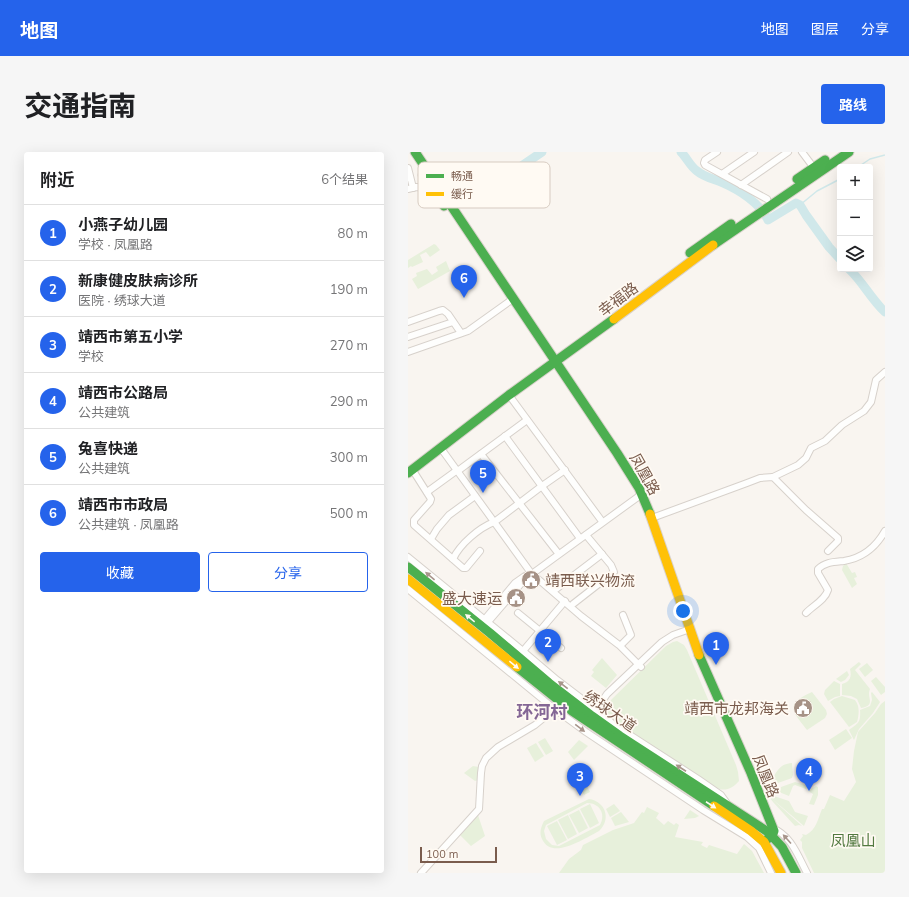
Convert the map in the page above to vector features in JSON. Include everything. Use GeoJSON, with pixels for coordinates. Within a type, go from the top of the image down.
{"type":"FeatureCollection","features":[{"type":"Feature","properties":{"kind":"main road","name":"凤凰路"},"geometry":{"type":"LineString","coordinates":[[410,152],[418,167]]}},
{"type":"Feature","properties":{"kind":"main road","name":"凤凰路"},"geometry":{"type":"LineString","coordinates":[[415,152],[421,162]]}},
{"type":"Feature","properties":{"kind":"main road","name":"幸福路"},"geometry":{"type":"LineString","coordinates":[[409,469],[441,447],[509,395],[714,235],[752,213],[836,152]]}},
{"type":"Feature","properties":{"kind":"main road","name":"幸福路"},"geometry":{"type":"LineString","coordinates":[[764,204],[849,152]]}},
{"type":"Feature","properties":{"kind":"main road","name":"凤凰路"},"geometry":{"type":"LineString","coordinates":[[449,208],[510,301],[552,361]]}},
{"type":"Feature","properties":{"kind":"main road","name":"凤凰路"},"geometry":{"type":"LineString","coordinates":[[453,208],[639,493],[652,518],[689,631]]}},
{"type":"Feature","properties":{"kind":"main road","name":"幸福路"},"geometry":{"type":"LineString","coordinates":[[409,469],[552,361]]}},
{"type":"Feature","properties":{"kind":"main road","name":"凤凰路"},"geometry":{"type":"LineString","coordinates":[[639,493],[689,631],[751,773],[770,831]]}},
{"type":"Feature","properties":{"kind":"main road","name":"绣球大道"},"geometry":{"type":"LineString","coordinates":[[409,572],[442,606],[572,711],[761,840],[781,873]]}},
{"type":"Feature","properties":{"kind":"main road","name":"绣球大道"},"geometry":{"type":"LineString","coordinates":[[442,606],[521,652],[550,683],[620,736],[770,831],[782,847],[796,873]]}},
{"type":"Feature","properties":{"kind":"main road"},"geometry":{"type":"LineString","coordinates":[[761,840],[770,831]]}},
{"type":"Feature","properties":{"kind":"street"},"geometry":{"type":"LineString","coordinates":[[717,152],[705,160],[705,165],[741,185],[764,204]]}},
{"type":"Feature","properties":{"kind":"street"},"geometry":{"type":"LineString","coordinates":[[722,174],[754,152]]}},
{"type":"Feature","properties":{"kind":"street"},"geometry":{"type":"LineString","coordinates":[[741,185],[788,152]]}},
{"type":"Feature","properties":{"kind":"street"},"geometry":{"type":"LineString","coordinates":[[802,152],[814,168]]}},
{"type":"Feature","properties":{"kind":"street"},"geometry":{"type":"LineString","coordinates":[[408,168],[411,179],[410,189]]}},
{"type":"Feature","properties":{"kind":"street"},"geometry":{"type":"LineString","coordinates":[[408,352],[468,331],[510,301]]}},
{"type":"Feature","properties":{"kind":"street"},"geometry":{"type":"LineString","coordinates":[[408,322],[441,310],[448,314],[461,333]]}},
{"type":"Feature","properties":{"kind":"street"},"geometry":{"type":"LineString","coordinates":[[408,337],[453,322]]}},
{"type":"Feature","properties":{"kind":"street"},"geometry":{"type":"LineString","coordinates":[[652,518],[760,478],[772,477],[798,465],[807,457],[811,448],[825,441],[842,425],[864,411],[871,402],[876,380],[885,372]]}},
{"type":"Feature","properties":{"kind":"street"},"geometry":{"type":"LineString","coordinates":[[509,395],[601,520]]}},
{"type":"Feature","properties":{"kind":"street"},"geometry":{"type":"LineString","coordinates":[[427,492],[482,454],[527,420]]}},
{"type":"Feature","properties":{"kind":"street"},"geometry":{"type":"LineString","coordinates":[[505,436],[579,537]]}},
{"type":"Feature","properties":{"kind":"street"},"geometry":{"type":"LineString","coordinates":[[441,447],[533,573],[641,664]]}},
{"type":"Feature","properties":{"kind":"street"},"geometry":{"type":"LineString","coordinates":[[482,454],[558,553]]}},
{"type":"Feature","properties":{"kind":"street"},"geometry":{"type":"LineString","coordinates":[[409,469],[427,492],[430,499],[430,502],[414,520],[413,523],[415,526],[462,567],[466,568],[480,552]]}},
{"type":"Feature","properties":{"kind":"street"},"geometry":{"type":"LineString","coordinates":[[458,470],[475,496],[495,521]]}},
{"type":"Feature","properties":{"kind":"street"},"geometry":{"type":"LineString","coordinates":[[453,559],[470,538],[565,470]]}},
{"type":"Feature","properties":{"kind":"street"},"geometry":{"type":"LineString","coordinates":[[772,477],[838,538],[838,541],[828,551]]}},
{"type":"Feature","properties":{"kind":"street"},"geometry":{"type":"LineString","coordinates":[[533,573],[601,520],[639,493]]}},
{"type":"Feature","properties":{"kind":"street"},"geometry":{"type":"LineString","coordinates":[[486,621],[525,579],[586,535],[639,493]]}},
{"type":"Feature","properties":{"kind":"street"},"geometry":{"type":"LineString","coordinates":[[431,539],[449,515],[475,496]]}},
{"type":"Feature","properties":{"kind":"street"},"geometry":{"type":"LineString","coordinates":[[806,613],[813,606],[824,599],[828,590],[818,573],[818,569],[829,563],[856,558],[878,543],[885,531]]}},
{"type":"Feature","properties":{"kind":"street"},"geometry":{"type":"LineString","coordinates":[[573,604],[613,574],[614,571],[611,565],[586,535]]}},
{"type":"Feature","properties":{"kind":"street"},"geometry":{"type":"LineString","coordinates":[[556,589],[602,554]]}},
{"type":"Feature","properties":{"kind":"street"},"geometry":{"type":"LineString","coordinates":[[408,557],[409,572]]}},
{"type":"Feature","properties":{"kind":"street"},"geometry":{"type":"LineString","coordinates":[[408,557],[486,621],[521,652],[598,711],[612,724],[698,779],[720,795],[728,803],[770,831],[781,833],[790,842],[807,873]]}},
{"type":"Feature","properties":{"kind":"street"},"geometry":{"type":"LineString","coordinates":[[533,573],[556,589],[622,644],[641,664]]}},
{"type":"Feature","properties":{"kind":"street"},"geometry":{"type":"LineString","coordinates":[[408,589],[442,606],[501,665],[552,707],[586,732],[751,840],[759,848],[771,873]]}},
{"type":"Feature","properties":{"kind":"street"},"geometry":{"type":"LineString","coordinates":[[442,606],[446,589]]}},
{"type":"Feature","properties":{"kind":"street"},"geometry":{"type":"LineString","coordinates":[[521,652],[565,601]]}},
{"type":"Feature","properties":{"kind":"street"},"geometry":{"type":"LineString","coordinates":[[518,613],[561,648]]}},
{"type":"Feature","properties":{"kind":"street"},"geometry":{"type":"LineString","coordinates":[[622,615],[631,635],[622,644]]}},
{"type":"Feature","properties":{"kind":"street"},"geometry":{"type":"LineString","coordinates":[[486,621],[490,633]]}},
{"type":"Feature","properties":{"kind":"street"},"geometry":{"type":"LineString","coordinates":[[598,711],[610,696],[665,640],[673,635],[689,631]]}},
{"type":"Feature","properties":{"kind":"street"},"geometry":{"type":"LineString","coordinates":[[501,654],[501,665]]}},
{"type":"Feature","properties":{"kind":"street"},"geometry":{"type":"LineString","coordinates":[[546,670],[550,683]]}},
{"type":"Feature","properties":{"kind":"street"},"geometry":{"type":"LineString","coordinates":[[421,873],[479,809],[481,772],[486,758],[498,747],[535,725],[546,716],[552,707]]}},
{"type":"Feature","properties":{"kind":"street"},"geometry":{"type":"LineString","coordinates":[[652,766],[655,777]]}},
{"type":"Feature","properties":{"kind":"green space"},"geometry":{"type":"Polygon","coordinates":[[[434,244],[440,250],[430,257],[426,252],[420,255],[423,262],[408,268],[408,260],[434,244]]]}},
{"type":"Feature","properties":{"kind":"green space"},"geometry":{"type":"Polygon","coordinates":[[[446,261],[450,271],[418,289],[412,279],[417,276],[416,273],[427,269],[432,275],[438,271],[436,267],[446,261]]]}},
{"type":"Feature","properties":{"kind":"green space"},"geometry":{"type":"Polygon","coordinates":[[[846,563],[852,573],[855,572],[857,577],[854,578],[857,584],[852,588],[842,570],[846,563]]]}},
{"type":"Feature","properties":{"kind":"green space"},"geometry":{"type":"Polygon","coordinates":[[[677,641],[684,645],[687,650],[736,765],[739,781],[729,789],[723,790],[717,788],[613,721],[608,716],[607,707],[612,699],[666,646],[677,641]]]}},
{"type":"Feature","properties":{"kind":"green space"},"geometry":{"type":"Polygon","coordinates":[[[602,658],[617,675],[606,688],[591,676],[594,672],[592,670],[602,658]]]}},
{"type":"Feature","properties":{"kind":"green space"},"geometry":{"type":"Polygon","coordinates":[[[859,662],[861,664],[855,670],[870,689],[870,703],[866,707],[861,708],[857,699],[851,696],[842,695],[842,684],[849,680],[851,674],[850,669],[859,662]]]}},
{"type":"Feature","properties":{"kind":"green space"},"geometry":{"type":"Polygon","coordinates":[[[867,663],[873,670],[865,677],[859,669],[867,663]]]}},
{"type":"Feature","properties":{"kind":"green space"},"geometry":{"type":"Polygon","coordinates":[[[847,671],[849,675],[845,680],[841,682],[836,679],[847,671]]]}},
{"type":"Feature","properties":{"kind":"green space"},"geometry":{"type":"Polygon","coordinates":[[[876,677],[885,687],[885,692],[881,695],[871,681],[876,677]]]}},
{"type":"Feature","properties":{"kind":"green space"},"geometry":{"type":"Polygon","coordinates":[[[834,681],[840,684],[840,696],[828,701],[824,694],[825,690],[834,681]]]}},
{"type":"Feature","properties":{"kind":"green space"},"geometry":{"type":"Polygon","coordinates":[[[812,692],[826,710],[827,714],[825,718],[807,730],[793,708],[797,701],[812,692]]]}},
{"type":"Feature","properties":{"kind":"green space"},"geometry":{"type":"Polygon","coordinates":[[[872,692],[880,702],[873,713],[859,729],[854,740],[849,730],[858,722],[860,718],[860,710],[870,706],[872,692]]]}},
{"type":"Feature","properties":{"kind":"green space"},"geometry":{"type":"Polygon","coordinates":[[[842,696],[857,702],[859,714],[857,722],[849,727],[830,702],[842,696]]]}},
{"type":"Feature","properties":{"kind":"green space","name":"凤凰山"},"geometry":{"type":"Polygon","coordinates":[[[885,701],[885,873],[814,873],[802,848],[802,842],[800,840],[803,836],[802,834],[806,835],[812,830],[830,795],[844,801],[856,782],[852,769],[858,732],[885,701]]]}},
{"type":"Feature","properties":{"kind":"green space"},"geometry":{"type":"Polygon","coordinates":[[[846,729],[852,738],[835,750],[829,740],[846,729]]]}},
{"type":"Feature","properties":{"kind":"green space"},"geometry":{"type":"Polygon","coordinates":[[[545,738],[553,751],[546,755],[538,742],[545,738]]]}},
{"type":"Feature","properties":{"kind":"green space"},"geometry":{"type":"Polygon","coordinates":[[[579,740],[588,746],[574,760],[568,752],[579,740]]]}},
{"type":"Feature","properties":{"kind":"green space"},"geometry":{"type":"Polygon","coordinates":[[[536,743],[544,756],[535,762],[527,748],[536,743]]]}},
{"type":"Feature","properties":{"kind":"green space"},"geometry":{"type":"Polygon","coordinates":[[[792,763],[792,778],[778,783],[771,780],[781,766],[792,763]]]}},
{"type":"Feature","properties":{"kind":"green space"},"geometry":{"type":"Polygon","coordinates":[[[473,766],[479,767],[478,780],[475,781],[464,773],[473,766]]]}},
{"type":"Feature","properties":{"kind":"green space"},"geometry":{"type":"Polygon","coordinates":[[[580,772],[590,792],[584,795],[574,775],[580,772]]]}},
{"type":"Feature","properties":{"kind":"green space"},"geometry":{"type":"Polygon","coordinates":[[[795,782],[805,785],[807,787],[806,789],[795,785],[793,786],[789,796],[779,792],[781,787],[795,782]]]}},
{"type":"Feature","properties":{"kind":"green space"},"geometry":{"type":"Polygon","coordinates":[[[816,786],[818,787],[818,795],[814,805],[809,804],[813,794],[808,791],[816,786]]]}},
{"type":"Feature","properties":{"kind":"green space"},"geometry":{"type":"Polygon","coordinates":[[[771,796],[789,801],[795,812],[808,816],[804,826],[771,798],[802,826],[795,826],[773,802],[770,798],[771,796]]]}},
{"type":"Feature","properties":{"kind":"green space"},"geometry":{"type":"Polygon","coordinates":[[[589,799],[595,800],[603,807],[606,816],[603,826],[599,831],[569,846],[561,848],[553,848],[547,845],[542,839],[541,830],[544,821],[589,799]],[[587,803],[546,825],[544,831],[546,839],[552,845],[559,846],[600,825],[602,821],[601,810],[592,803],[587,803]]]}},
{"type":"Feature","properties":{"kind":"green space"},"geometry":{"type":"Polygon","coordinates":[[[590,804],[599,823],[590,828],[580,809],[590,804]]]}},
{"type":"Feature","properties":{"kind":"green space"},"geometry":{"type":"Polygon","coordinates":[[[614,804],[620,811],[610,817],[606,809],[614,804]]]}},
{"type":"Feature","properties":{"kind":"green space"},"geometry":{"type":"Polygon","coordinates":[[[647,807],[659,813],[656,818],[664,825],[668,821],[674,825],[676,823],[679,825],[675,837],[703,842],[701,845],[707,848],[709,845],[737,854],[744,844],[752,851],[764,873],[559,873],[569,859],[581,850],[583,845],[613,830],[634,823],[642,812],[644,813],[647,807]]]}},
{"type":"Feature","properties":{"kind":"green space"},"geometry":{"type":"Polygon","coordinates":[[[579,810],[588,828],[579,833],[569,815],[579,810]]]}},
{"type":"Feature","properties":{"kind":"green space"},"geometry":{"type":"Polygon","coordinates":[[[690,810],[699,816],[684,819],[690,810]]]}},
{"type":"Feature","properties":{"kind":"green space"},"geometry":{"type":"Polygon","coordinates":[[[621,812],[629,822],[615,826],[611,818],[621,812]]]}},
{"type":"Feature","properties":{"kind":"green space"},"geometry":{"type":"Polygon","coordinates":[[[476,814],[478,815],[485,836],[471,846],[460,835],[471,823],[476,814]]]}},
{"type":"Feature","properties":{"kind":"green space"},"geometry":{"type":"Polygon","coordinates":[[[568,815],[577,834],[568,839],[558,820],[568,815]]]}},
{"type":"Feature","properties":{"kind":"green space"},"geometry":{"type":"Polygon","coordinates":[[[557,821],[567,840],[557,845],[547,826],[557,821]]]}},
{"type":"Feature","properties":{"kind":"waterway"},"geometry":{"type":"LineString","coordinates":[[527,162],[542,152]]}},
{"type":"Feature","properties":{"kind":"waterway"},"geometry":{"type":"LineString","coordinates":[[681,152],[692,167],[700,173],[742,193],[760,208],[768,220],[796,203],[800,205],[829,247],[837,256]]}},
{"type":"Feature","properties":{"kind":"waterway"},"geometry":{"type":"LineString","coordinates":[[862,164],[870,159],[885,155]]}},
{"type":"Feature","properties":{"kind":"waterway"},"geometry":{"type":"LineString","coordinates":[[800,205],[817,191],[837,181]]}},
{"type":"Feature","properties":{"kind":"waterway"},"geometry":{"type":"LineString","coordinates":[[852,272],[859,279],[875,302],[885,312]]}},
{"type":"Feature","properties":{"kind":"traffic: fast"},"geometry":{"type":"LineString","coordinates":[[415,152],[422,162]]}},
{"type":"Feature","properties":{"kind":"traffic: fast"},"geometry":{"type":"LineString","coordinates":[[713,245],[849,152]]}},
{"type":"Feature","properties":{"kind":"traffic: fast"},"geometry":{"type":"LineString","coordinates":[[797,179],[825,160]]}},
{"type":"Feature","properties":{"kind":"traffic: fast"},"geometry":{"type":"LineString","coordinates":[[453,208],[617,453],[639,488],[650,514]]}},
{"type":"Feature","properties":{"kind":"traffic: fast"},"geometry":{"type":"LineString","coordinates":[[690,253],[731,224]]}},
{"type":"Feature","properties":{"kind":"traffic: fast"},"geometry":{"type":"LineString","coordinates":[[408,473],[509,395],[614,319]]}},
{"type":"Feature","properties":{"kind":"traffic: fast"},"geometry":{"type":"LineString","coordinates":[[408,567],[549,683],[592,716],[620,736],[768,832],[782,847],[796,873]]}},
{"type":"Feature","properties":{"kind":"traffic: fast"},"geometry":{"type":"LineString","coordinates":[[699,655],[751,773],[774,831],[772,836],[766,840]]}},
{"type":"Feature","properties":{"kind":"traffic: fast"},"geometry":{"type":"LineString","coordinates":[[517,667],[572,711],[714,806]]}},
{"type":"Feature","properties":{"kind":"traffic: slow"},"geometry":{"type":"LineString","coordinates":[[614,319],[713,245]]}},
{"type":"Feature","properties":{"kind":"traffic: slow"},"geometry":{"type":"LineString","coordinates":[[650,514],[699,655]]}},
{"type":"Feature","properties":{"kind":"traffic: slow"},"geometry":{"type":"LineString","coordinates":[[408,579],[517,667]]}},
{"type":"Feature","properties":{"kind":"traffic: slow"},"geometry":{"type":"LineString","coordinates":[[714,806],[751,831],[764,842],[781,873]]}},
{"type":"Feature","properties":{"kind":"place","name":"靖西市市政局"},"geometry":{"type":"Point","coordinates":[464,298]}},
{"type":"Feature","properties":{"kind":"place","name":"兔喜快递"},"geometry":{"type":"Point","coordinates":[483,493]}},
{"type":"Feature","properties":{"kind":"place","name":"靖西联兴物流"},"geometry":{"type":"Point","coordinates":[531,580]}},
{"type":"Feature","properties":{"kind":"place","name":"盛大速运"},"geometry":{"type":"Point","coordinates":[516,598]}},
{"type":"Feature","properties":{"kind":"place","name":"新康健皮肤病诊所"},"geometry":{"type":"Point","coordinates":[548,662]}},
{"type":"Feature","properties":{"kind":"place","name":"小燕子幼儿园"},"geometry":{"type":"Point","coordinates":[716,665]}},
{"type":"Feature","properties":{"kind":"place","name":"靖西市龙邦海关"},"geometry":{"type":"Point","coordinates":[803,708]}},
{"type":"Feature","properties":{"kind":"place","name":"靖西市公路局"},"geometry":{"type":"Point","coordinates":[809,791]}},
{"type":"Feature","properties":{"kind":"place","name":"靖西市第五小学"},"geometry":{"type":"Point","coordinates":[580,796]}},
{"type":"Feature","properties":{"kind":"district","name":"环河村"},"geometry":{"type":"Point","coordinates":[542,711]}}]}
